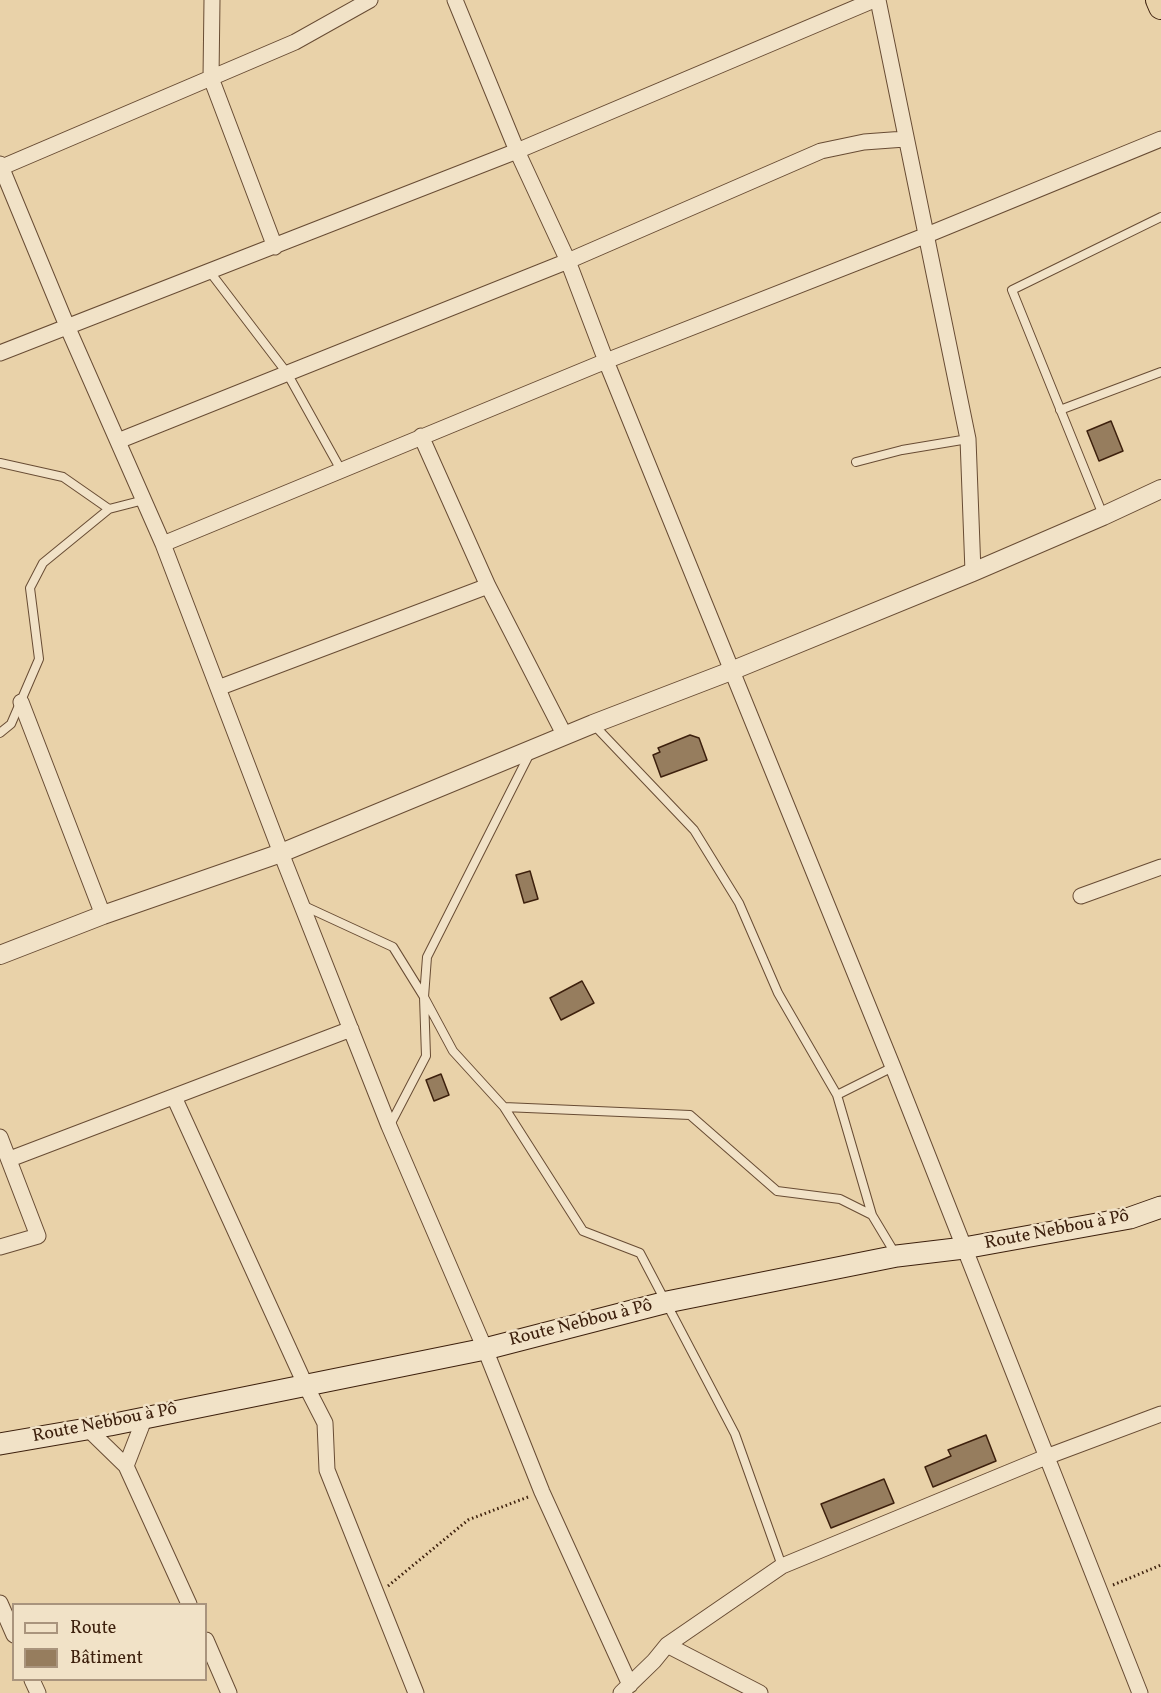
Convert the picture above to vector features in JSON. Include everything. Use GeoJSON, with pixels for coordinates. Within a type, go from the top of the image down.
{"type":"FeatureCollection","features":[{"type":"Feature","properties":{"kind":"highway"},"geometry":{"type":"LineString","coordinates":[[1158,0],[1161,7]]}},
{"type":"Feature","properties":{"kind":"main road","name":"Route Nebbou à Pô"},"geometry":{"type":"LineString","coordinates":[[0,1444],[88,1429],[485,1349],[667,1302],[897,1256],[964,1248],[1130,1218],[1161,1207]]}},
{"type":"Feature","properties":{"kind":"street"},"geometry":{"type":"LineString","coordinates":[[212,0],[211,78],[275,247]]}},
{"type":"Feature","properties":{"kind":"street"},"geometry":{"type":"LineString","coordinates":[[370,0],[295,42],[0,166],[67,326],[163,544],[281,853],[389,1126],[485,1349],[542,1492],[626,1689],[667,1645],[782,1566],[1046,1457],[1161,1414]]}},
{"type":"Feature","properties":{"kind":"street"},"geometry":{"type":"LineString","coordinates":[[455,0],[517,151],[568,261],[606,361],[893,1067],[1140,1693]]}},
{"type":"Feature","properties":{"kind":"street"},"geometry":{"type":"LineString","coordinates":[[0,353],[517,151],[876,0],[927,235],[968,440],[972,572]]}},
{"type":"Feature","properties":{"kind":"street"},"geometry":{"type":"LineString","coordinates":[[118,441],[568,261],[821,151],[864,142],[905,139]]}},
{"type":"Feature","properties":{"kind":"street"},"geometry":{"type":"LineString","coordinates":[[163,544],[421,436],[927,235],[1161,139]]}},
{"type":"Feature","properties":{"kind":"street"},"geometry":{"type":"LineString","coordinates":[[421,436],[488,586],[565,736]]}},
{"type":"Feature","properties":{"kind":"street"},"geometry":{"type":"LineString","coordinates":[[0,955],[103,915],[281,853],[593,724],[731,671],[972,572],[1104,516],[1161,489]]}},
{"type":"Feature","properties":{"kind":"street"},"geometry":{"type":"LineString","coordinates":[[218,688],[488,586]]}},
{"type":"Feature","properties":{"kind":"street"},"geometry":{"type":"LineString","coordinates":[[21,702],[103,915]]}},
{"type":"Feature","properties":{"kind":"street"},"geometry":{"type":"LineString","coordinates":[[1081,896],[1161,867]]}},
{"type":"Feature","properties":{"kind":"street"},"geometry":{"type":"LineString","coordinates":[[10,1159],[351,1029]]}},
{"type":"Feature","properties":{"kind":"street"},"geometry":{"type":"LineString","coordinates":[[174,1097],[325,1423],[327,1470],[416,1693]]}},
{"type":"Feature","properties":{"kind":"street"},"geometry":{"type":"LineString","coordinates":[[0,1137],[38,1236],[0,1247]]}},
{"type":"Feature","properties":{"kind":"street"},"geometry":{"type":"LineString","coordinates":[[126,1466],[145,1417]]}},
{"type":"Feature","properties":{"kind":"street"},"geometry":{"type":"LineString","coordinates":[[88,1429],[126,1466],[188,1603]]}},
{"type":"Feature","properties":{"kind":"street"},"geometry":{"type":"LineString","coordinates":[[0,1603],[12,1630]]}},
{"type":"Feature","properties":{"kind":"street"},"geometry":{"type":"LineString","coordinates":[[207,1642],[230,1693]]}},
{"type":"Feature","properties":{"kind":"street"},"geometry":{"type":"LineString","coordinates":[[667,1645],[760,1693]]}},
{"type":"Feature","properties":{"kind":"lane"},"geometry":{"type":"LineString","coordinates":[[1104,516],[1012,290],[1161,217]]}},
{"type":"Feature","properties":{"kind":"lane"},"geometry":{"type":"LineString","coordinates":[[210,272],[287,373],[341,470]]}},
{"type":"Feature","properties":{"kind":"lane"},"geometry":{"type":"LineString","coordinates":[[1060,410],[1161,372]]}},
{"type":"Feature","properties":{"kind":"lane"},"geometry":{"type":"LineString","coordinates":[[856,462],[902,450],[968,440]]}},
{"type":"Feature","properties":{"kind":"lane"},"geometry":{"type":"LineString","coordinates":[[0,463],[63,477],[109,509]]}},
{"type":"Feature","properties":{"kind":"lane"},"geometry":{"type":"LineString","coordinates":[[0,733],[11,724],[39,659],[30,588],[43,563],[109,509],[144,500]]}},
{"type":"Feature","properties":{"kind":"lane"},"geometry":{"type":"LineString","coordinates":[[593,724],[694,830],[740,903],[778,993],[837,1095],[872,1215],[897,1256]]}},
{"type":"Feature","properties":{"kind":"lane"},"geometry":{"type":"LineString","coordinates":[[389,1126],[426,1056],[424,996],[427,957],[532,750]]}},
{"type":"Feature","properties":{"kind":"lane"},"geometry":{"type":"LineString","coordinates":[[301,904],[393,947],[424,996],[453,1051],[504,1107],[583,1232],[640,1252],[735,1434],[782,1566]]}},
{"type":"Feature","properties":{"kind":"lane"},"geometry":{"type":"LineString","coordinates":[[837,1095],[893,1067]]}},
{"type":"Feature","properties":{"kind":"lane"},"geometry":{"type":"LineString","coordinates":[[504,1107],[690,1115],[777,1191],[840,1199],[872,1215]]}},
{"type":"Feature","properties":{"kind":"path"},"geometry":{"type":"LineString","coordinates":[[377,1595],[468,1520],[542,1492]]}},
{"type":"Feature","properties":{"kind":"path"},"geometry":{"type":"LineString","coordinates":[[1101,1590],[1161,1565]]}},
{"type":"Feature","properties":{"kind":"building"},"geometry":{"type":"Polygon","coordinates":[[[1111,421],[1123,451],[1099,461],[1087,431],[1111,421]]]}},
{"type":"Feature","properties":{"kind":"building"},"geometry":{"type":"Polygon","coordinates":[[[690,735],[699,738],[707,760],[661,777],[653,755],[660,752],[658,748],[690,735]]]}},
{"type":"Feature","properties":{"kind":"building"},"geometry":{"type":"Polygon","coordinates":[[[530,871],[538,899],[524,903],[516,875],[530,871]]]}},
{"type":"Feature","properties":{"kind":"building"},"geometry":{"type":"Polygon","coordinates":[[[582,981],[594,1003],[561,1020],[550,998],[582,981]]]}},
{"type":"Feature","properties":{"kind":"building"},"geometry":{"type":"Polygon","coordinates":[[[441,1074],[449,1095],[434,1101],[426,1080],[441,1074]]]}},
{"type":"Feature","properties":{"kind":"building"},"geometry":{"type":"Polygon","coordinates":[[[986,1435],[996,1461],[933,1487],[925,1467],[951,1456],[948,1450],[986,1435]]]}},
{"type":"Feature","properties":{"kind":"building"},"geometry":{"type":"Polygon","coordinates":[[[884,1479],[894,1503],[831,1528],[821,1504],[884,1479]]]}}]}
